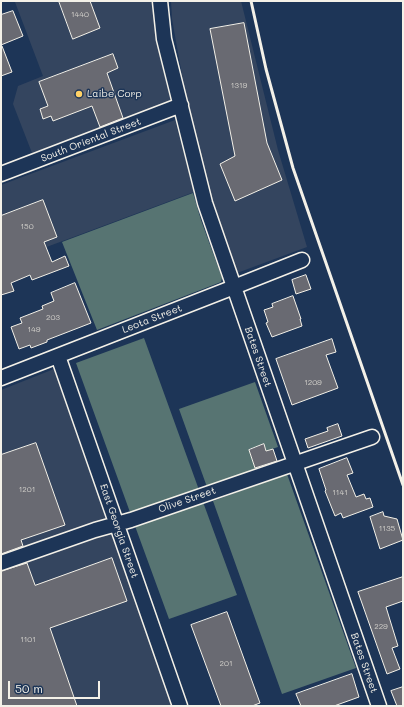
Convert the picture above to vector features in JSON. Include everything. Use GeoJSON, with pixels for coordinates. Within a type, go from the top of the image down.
{"type":"FeatureCollection","features":[{"type":"Feature","properties":{"kind":"street","name":"Bates Street"},"geometry":{"type":"LineString","coordinates":[[160,1],[164,39],[205,203],[380,706]]}},
{"type":"Feature","properties":{"kind":"street","name":"South Oriental Street"},"geometry":{"type":"LineString","coordinates":[[1,174],[181,105]]}},
{"type":"Feature","properties":{"kind":"street","name":"Leota Street"},"geometry":{"type":"LineString","coordinates":[[1,378],[302,260]]}},
{"type":"Feature","properties":{"kind":"street","name":"East Georgia Street"},"geometry":{"type":"LineString","coordinates":[[58,356],[180,706]]}},
{"type":"Feature","properties":{"kind":"street","name":"Olive Street"},"geometry":{"type":"LineString","coordinates":[[1,563],[372,437]]}},
{"type":"Feature","properties":{"kind":"shaded area"},"geometry":{"type":"Polygon","coordinates":[[[153,1],[156,39],[171,103],[32,153],[13,104],[18,86],[43,76],[15,2],[153,1]]]}},
{"type":"Feature","properties":{"kind":"shaded area"},"geometry":{"type":"Polygon","coordinates":[[[171,1],[241,1],[278,150],[307,247],[237,273],[211,196],[184,86],[172,19],[171,1]]]}},
{"type":"Feature","properties":{"kind":"shaded area"},"geometry":{"type":"Polygon","coordinates":[[[175,120],[194,192],[1,264],[1,185],[175,120]]]}},
{"type":"Feature","properties":{"kind":"shaded area"},"geometry":{"type":"Polygon","coordinates":[[[54,369],[106,520],[1,558],[1,390],[54,369]]]}},
{"type":"Feature","properties":{"kind":"shaded area"},"geometry":{"type":"Polygon","coordinates":[[[112,533],[173,706],[1,706],[1,571],[112,533]]]}},
{"type":"Feature","properties":{"kind":"green space"},"geometry":{"type":"Polygon","coordinates":[[[193,193],[222,278],[221,282],[97,330],[62,242],[193,193]]]}},
{"type":"Feature","properties":{"kind":"green space"},"geometry":{"type":"Polygon","coordinates":[[[144,338],[199,490],[131,515],[76,363],[144,338]]]}},
{"type":"Feature","properties":{"kind":"green space"},"geometry":{"type":"Polygon","coordinates":[[[255,382],[278,447],[266,451],[264,444],[249,449],[256,470],[207,487],[179,409],[255,382]]]}},
{"type":"Feature","properties":{"kind":"green space"},"geometry":{"type":"Polygon","coordinates":[[[287,474],[356,668],[282,694],[213,501],[287,474]]]}},
{"type":"Feature","properties":{"kind":"green space"},"geometry":{"type":"Polygon","coordinates":[[[203,502],[237,595],[169,619],[135,526],[203,502]]]}},
{"type":"Feature","properties":{"kind":"building"},"geometry":{"type":"Polygon","coordinates":[[[59,1],[90,1],[100,28],[73,39],[59,1]]]}},
{"type":"Feature","properties":{"kind":"building"},"geometry":{"type":"Polygon","coordinates":[[[13,11],[23,36],[1,45],[1,15],[13,11]]]}},
{"type":"Feature","properties":{"kind":"building"},"geometry":{"type":"Polygon","coordinates":[[[244,23],[267,143],[282,180],[235,201],[220,164],[235,156],[210,29],[244,23]]]}},
{"type":"Feature","properties":{"kind":"building"},"geometry":{"type":"Polygon","coordinates":[[[1,46],[12,72],[1,76],[1,46]]]}},
{"type":"Feature","properties":{"kind":"building","name":"Laibe Corp"},"geometry":{"type":"Polygon","coordinates":[[[113,54],[118,68],[107,73],[123,118],[100,127],[92,106],[53,121],[51,116],[43,119],[40,109],[48,106],[39,82],[113,54]]]}},
{"type":"Feature","properties":{"kind":"building"},"geometry":{"type":"Polygon","coordinates":[[[43,200],[57,237],[44,242],[52,262],[65,256],[69,266],[32,280],[30,275],[11,283],[14,291],[1,295],[1,216],[43,200]]]}},
{"type":"Feature","properties":{"kind":"building"},"geometry":{"type":"Polygon","coordinates":[[[306,275],[311,289],[296,294],[292,280],[306,275]]]}},
{"type":"Feature","properties":{"kind":"building"},"geometry":{"type":"Polygon","coordinates":[[[75,283],[91,323],[47,340],[47,342],[31,348],[30,345],[19,349],[11,327],[22,323],[20,318],[43,309],[42,306],[54,301],[51,293],[75,283]]]}},
{"type":"Feature","properties":{"kind":"building"},"geometry":{"type":"Polygon","coordinates":[[[293,296],[302,326],[272,337],[266,323],[268,322],[264,310],[273,307],[272,304],[293,296]]]}},
{"type":"Feature","properties":{"kind":"building"},"geometry":{"type":"Polygon","coordinates":[[[332,339],[336,352],[326,355],[338,388],[292,405],[276,359],[332,339]]]}},
{"type":"Feature","properties":{"kind":"building"},"geometry":{"type":"Polygon","coordinates":[[[338,424],[342,436],[308,448],[305,439],[328,431],[327,428],[338,424]]]}},
{"type":"Feature","properties":{"kind":"building"},"geometry":{"type":"Polygon","coordinates":[[[36,443],[65,525],[21,540],[23,546],[1,554],[1,455],[36,443]]]}},
{"type":"Feature","properties":{"kind":"building"},"geometry":{"type":"Polygon","coordinates":[[[264,444],[266,451],[273,449],[277,461],[255,468],[249,450],[264,444]]]}},
{"type":"Feature","properties":{"kind":"building"},"geometry":{"type":"Polygon","coordinates":[[[347,458],[353,473],[347,475],[356,497],[364,494],[366,499],[370,498],[373,507],[343,518],[341,513],[335,516],[325,491],[326,490],[319,469],[347,458]]]}},
{"type":"Feature","properties":{"kind":"building"},"geometry":{"type":"Polygon","coordinates":[[[383,512],[384,516],[397,519],[403,540],[380,549],[370,517],[383,512]]]}},
{"type":"Feature","properties":{"kind":"building"},"geometry":{"type":"Polygon","coordinates":[[[112,558],[127,601],[50,628],[77,706],[1,706],[1,571],[27,563],[35,585],[112,558]]]}},
{"type":"Feature","properties":{"kind":"building"},"geometry":{"type":"Polygon","coordinates":[[[403,577],[403,601],[386,607],[398,646],[392,648],[400,669],[387,674],[358,592],[403,577]]]}},
{"type":"Feature","properties":{"kind":"building"},"geometry":{"type":"Polygon","coordinates":[[[227,612],[260,703],[252,706],[221,706],[191,625],[227,612]]]}},
{"type":"Feature","properties":{"kind":"building"},"geometry":{"type":"Polygon","coordinates":[[[352,674],[359,697],[334,706],[301,706],[296,694],[352,674]]]}},
{"type":"Feature","properties":{"kind":"building"},"geometry":{"type":"Polygon","coordinates":[[[403,687],[403,706],[397,706],[391,691],[403,687]]]}},
{"type":"Feature","properties":{"kind":"railway"},"geometry":{"type":"LineString","coordinates":[[251,1],[266,69],[293,168],[403,485]]}},
{"type":"Feature","properties":{"kind":"place","name":"Laibe Corp"},"geometry":{"type":"Point","coordinates":[79,94]}}]}
